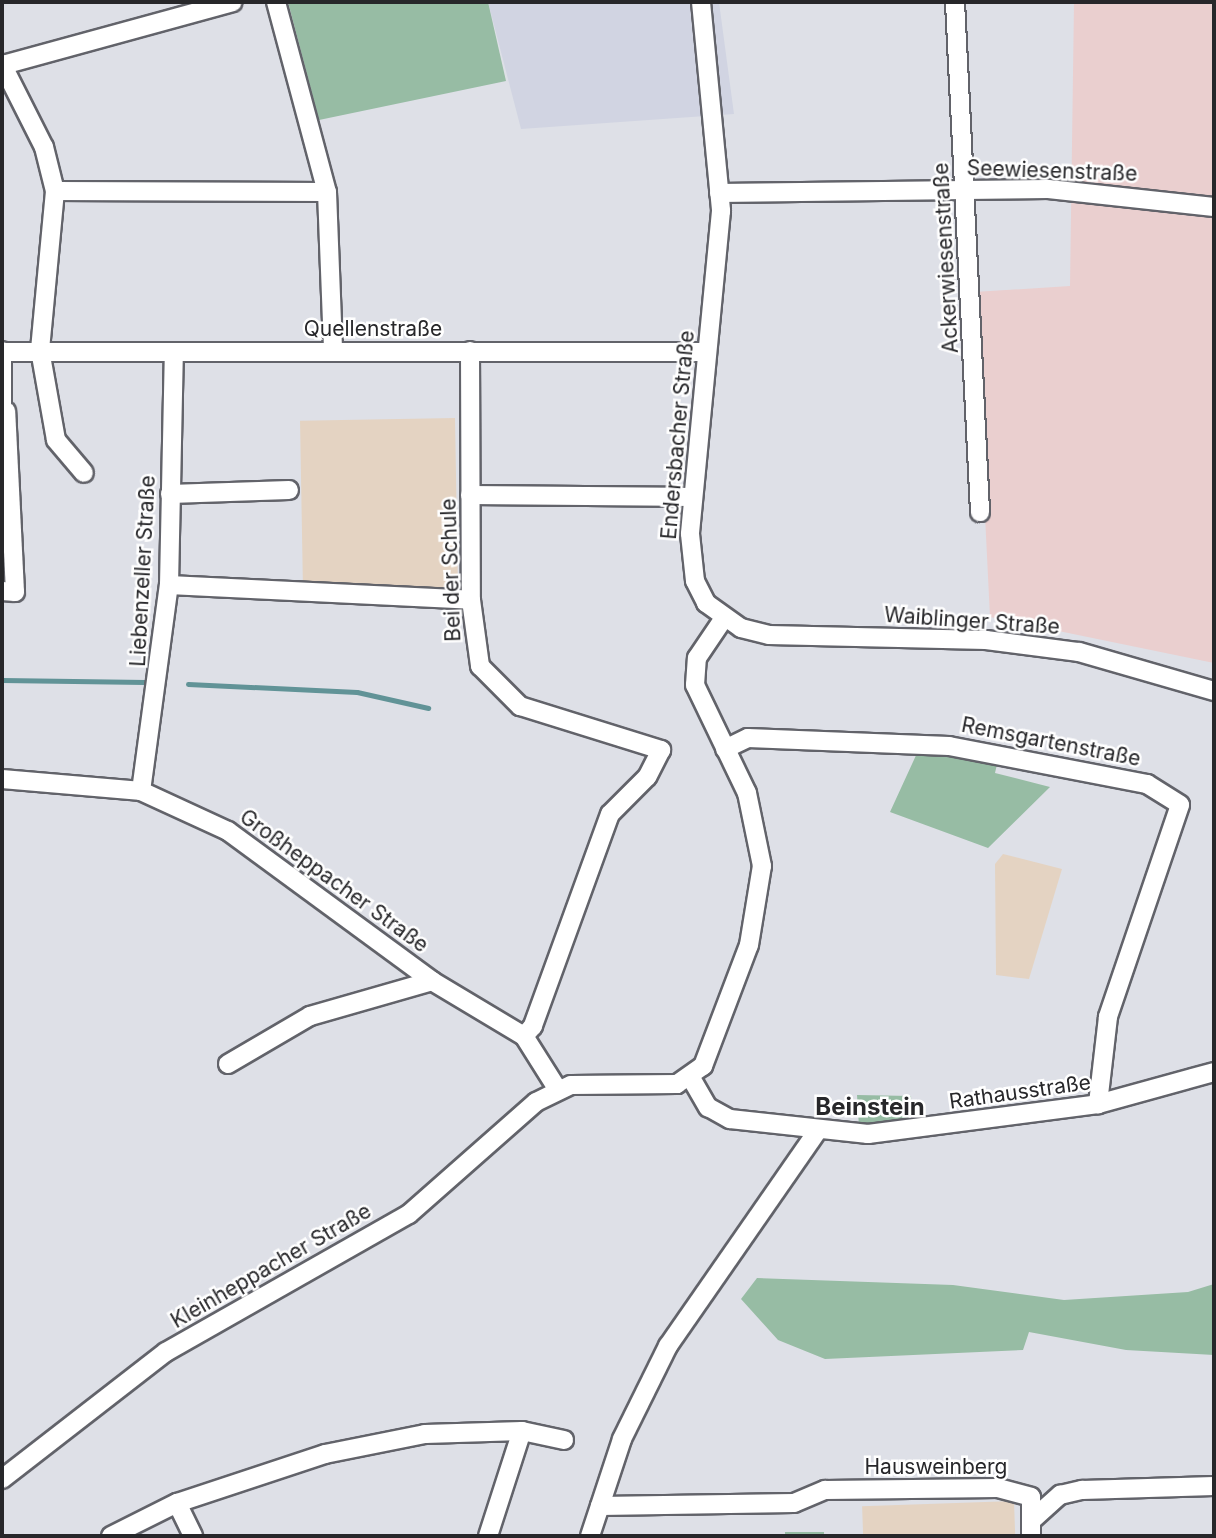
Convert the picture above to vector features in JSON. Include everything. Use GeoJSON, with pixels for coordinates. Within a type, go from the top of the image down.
{"type":"FeatureCollection","features":[{"type":"Feature","properties":{"kind":"street"},"geometry":{"type":"LineString","coordinates":[[84,473],[56,440],[40,350],[55,191],[44,147],[2,65],[233,2]]}},
{"type":"Feature","properties":{"kind":"street"},"geometry":{"type":"LineString","coordinates":[[276,2],[327,192],[333,351]]}},
{"type":"Feature","properties":{"kind":"street","name":"Endersbacher Straße"},"geometry":{"type":"LineString","coordinates":[[701,2],[719,193],[707,352],[692,497],[695,581],[724,618]]}},
{"type":"Feature","properties":{"kind":"street","name":"Ackerwiesenstraße"},"geometry":{"type":"LineString","coordinates":[[955,2],[980,512]]}},
{"type":"Feature","properties":{"kind":"street","name":"Seewiesenstraße"},"geometry":{"type":"LineString","coordinates":[[719,193],[965,190],[1130,193],[1214,207]]}},
{"type":"Feature","properties":{"kind":"street"},"geometry":{"type":"LineString","coordinates":[[55,191],[327,192]]}},
{"type":"Feature","properties":{"kind":"street"},"geometry":{"type":"LineString","coordinates":[[2,351],[15,592],[2,591]]}},
{"type":"Feature","properties":{"kind":"street","name":"Quellenstraße"},"geometry":{"type":"LineString","coordinates":[[2,351],[707,352]]}},
{"type":"Feature","properties":{"kind":"street","name":"Bei der Schule"},"geometry":{"type":"LineString","coordinates":[[470,351],[471,600],[485,675],[510,697],[661,750],[646,777],[610,814],[533,1027],[524,1036]]}},
{"type":"Feature","properties":{"kind":"street","name":"Liebenzeller Straße"},"geometry":{"type":"LineString","coordinates":[[141,791],[169,585],[174,352]]}},
{"type":"Feature","properties":{"kind":"street"},"geometry":{"type":"LineString","coordinates":[[170,494],[289,490]]}},
{"type":"Feature","properties":{"kind":"street"},"geometry":{"type":"LineString","coordinates":[[470,495],[692,497]]}},
{"type":"Feature","properties":{"kind":"street"},"geometry":{"type":"LineString","coordinates":[[169,585],[471,600]]}},
{"type":"Feature","properties":{"kind":"street"},"geometry":{"type":"LineString","coordinates":[[558,1090],[598,1083],[665,1086],[691,1078],[710,1053],[759,899],[757,824],[695,674],[697,659],[724,618]]}},
{"type":"Feature","properties":{"kind":"street","name":"Waiblinger Straße"},"geometry":{"type":"LineString","coordinates":[[724,618],[752,632],[792,638],[972,640],[1079,652],[1214,691]]}},
{"type":"Feature","properties":{"kind":"street","name":"Remsgartenstraße"},"geometry":{"type":"LineString","coordinates":[[725,749],[748,738],[949,746],[1147,784],[1180,805],[1108,1017],[1098,1104]]}},
{"type":"Feature","properties":{"kind":"street","name":"Großheppacher Straße"},"geometry":{"type":"LineString","coordinates":[[2,779],[141,791],[228,831],[432,982],[524,1036],[558,1090]]}},
{"type":"Feature","properties":{"kind":"street"},"geometry":{"type":"LineString","coordinates":[[228,1064],[310,1016],[432,982]]}},
{"type":"Feature","properties":{"kind":"street","name":"Rathausstraße"},"geometry":{"type":"LineString","coordinates":[[691,1078],[716,1114],[816,1133],[894,1132],[1098,1104],[1214,1072]]}},
{"type":"Feature","properties":{"kind":"street","name":"Kleinheppacher Straße"},"geometry":{"type":"LineString","coordinates":[[2,1479],[166,1352],[409,1214],[492,1134],[558,1090]]}},
{"type":"Feature","properties":{"kind":"street"},"geometry":{"type":"LineString","coordinates":[[590,1536],[622,1439],[668,1346],[816,1133]]}},
{"type":"Feature","properties":{"kind":"street"},"geometry":{"type":"LineString","coordinates":[[111,1536],[177,1503],[338,1452],[425,1434],[522,1431],[564,1440]]}},
{"type":"Feature","properties":{"kind":"street"},"geometry":{"type":"LineString","coordinates":[[488,1536],[522,1431]]}},
{"type":"Feature","properties":{"kind":"street","name":"Hausweinberg"},"geometry":{"type":"LineString","coordinates":[[1032,1528],[1060,1495],[1082,1490],[1214,1486]]}},
{"type":"Feature","properties":{"kind":"street","name":"Hausweinberg"},"geometry":{"type":"LineString","coordinates":[[600,1506],[794,1503],[825,1490],[998,1488],[1031,1497],[1032,1528]]}},
{"type":"Feature","properties":{"kind":"street"},"geometry":{"type":"LineString","coordinates":[[177,1503],[193,1536]]}},
{"type":"Feature","properties":{"kind":"shaded area"},"geometry":{"type":"Polygon","coordinates":[[[488,2],[719,2],[734,114],[521,129],[488,2]]]}},
{"type":"Feature","properties":{"kind":"shaded area"},"geometry":{"type":"Polygon","coordinates":[[[1074,2],[1214,2],[1214,663],[990,617],[974,292],[1070,286],[1074,2]]]}},
{"type":"Feature","properties":{"kind":"shaded area"},"geometry":{"type":"Polygon","coordinates":[[[455,418],[458,595],[303,598],[300,421],[455,418]]]}},
{"type":"Feature","properties":{"kind":"shaded area"},"geometry":{"type":"Polygon","coordinates":[[[1003,854],[1062,869],[1029,979],[996,975],[995,864],[1003,854]]]}},
{"type":"Feature","properties":{"kind":"shaded area"},"geometry":{"type":"Polygon","coordinates":[[[1014,1501],[1015,1536],[863,1536],[862,1506],[1014,1501]]]}},
{"type":"Feature","properties":{"kind":"green space"},"geometry":{"type":"Polygon","coordinates":[[[288,2],[488,2],[506,81],[319,120],[288,2]]]}},
{"type":"Feature","properties":{"kind":"green space"},"geometry":{"type":"Polygon","coordinates":[[[918,751],[998,760],[995,773],[1050,787],[988,848],[890,812],[918,751]]]}},
{"type":"Feature","properties":{"kind":"green space"},"geometry":{"type":"Polygon","coordinates":[[[857,1095],[911,1096],[912,1120],[859,1127],[857,1095]]]}},
{"type":"Feature","properties":{"kind":"green space"},"geometry":{"type":"Polygon","coordinates":[[[757,1278],[953,1285],[1064,1300],[1188,1292],[1214,1284],[1214,1355],[1126,1350],[1029,1332],[1023,1350],[825,1359],[778,1340],[741,1299],[757,1278]]]}},
{"type":"Feature","properties":{"kind":"green space"},"geometry":{"type":"Polygon","coordinates":[[[785,1532],[824,1532],[824,1536],[785,1536],[785,1532]]]}},
{"type":"Feature","properties":{"kind":"waterway"},"geometry":{"type":"LineString","coordinates":[[2,680],[145,682]]}},
{"type":"Feature","properties":{"kind":"waterway"},"geometry":{"type":"LineString","coordinates":[[188,684],[357,692],[428,708]]}},
{"type":"Feature","properties":{"kind":"district","name":"Beinstein"},"geometry":{"type":"Point","coordinates":[870,1107]}}]}
